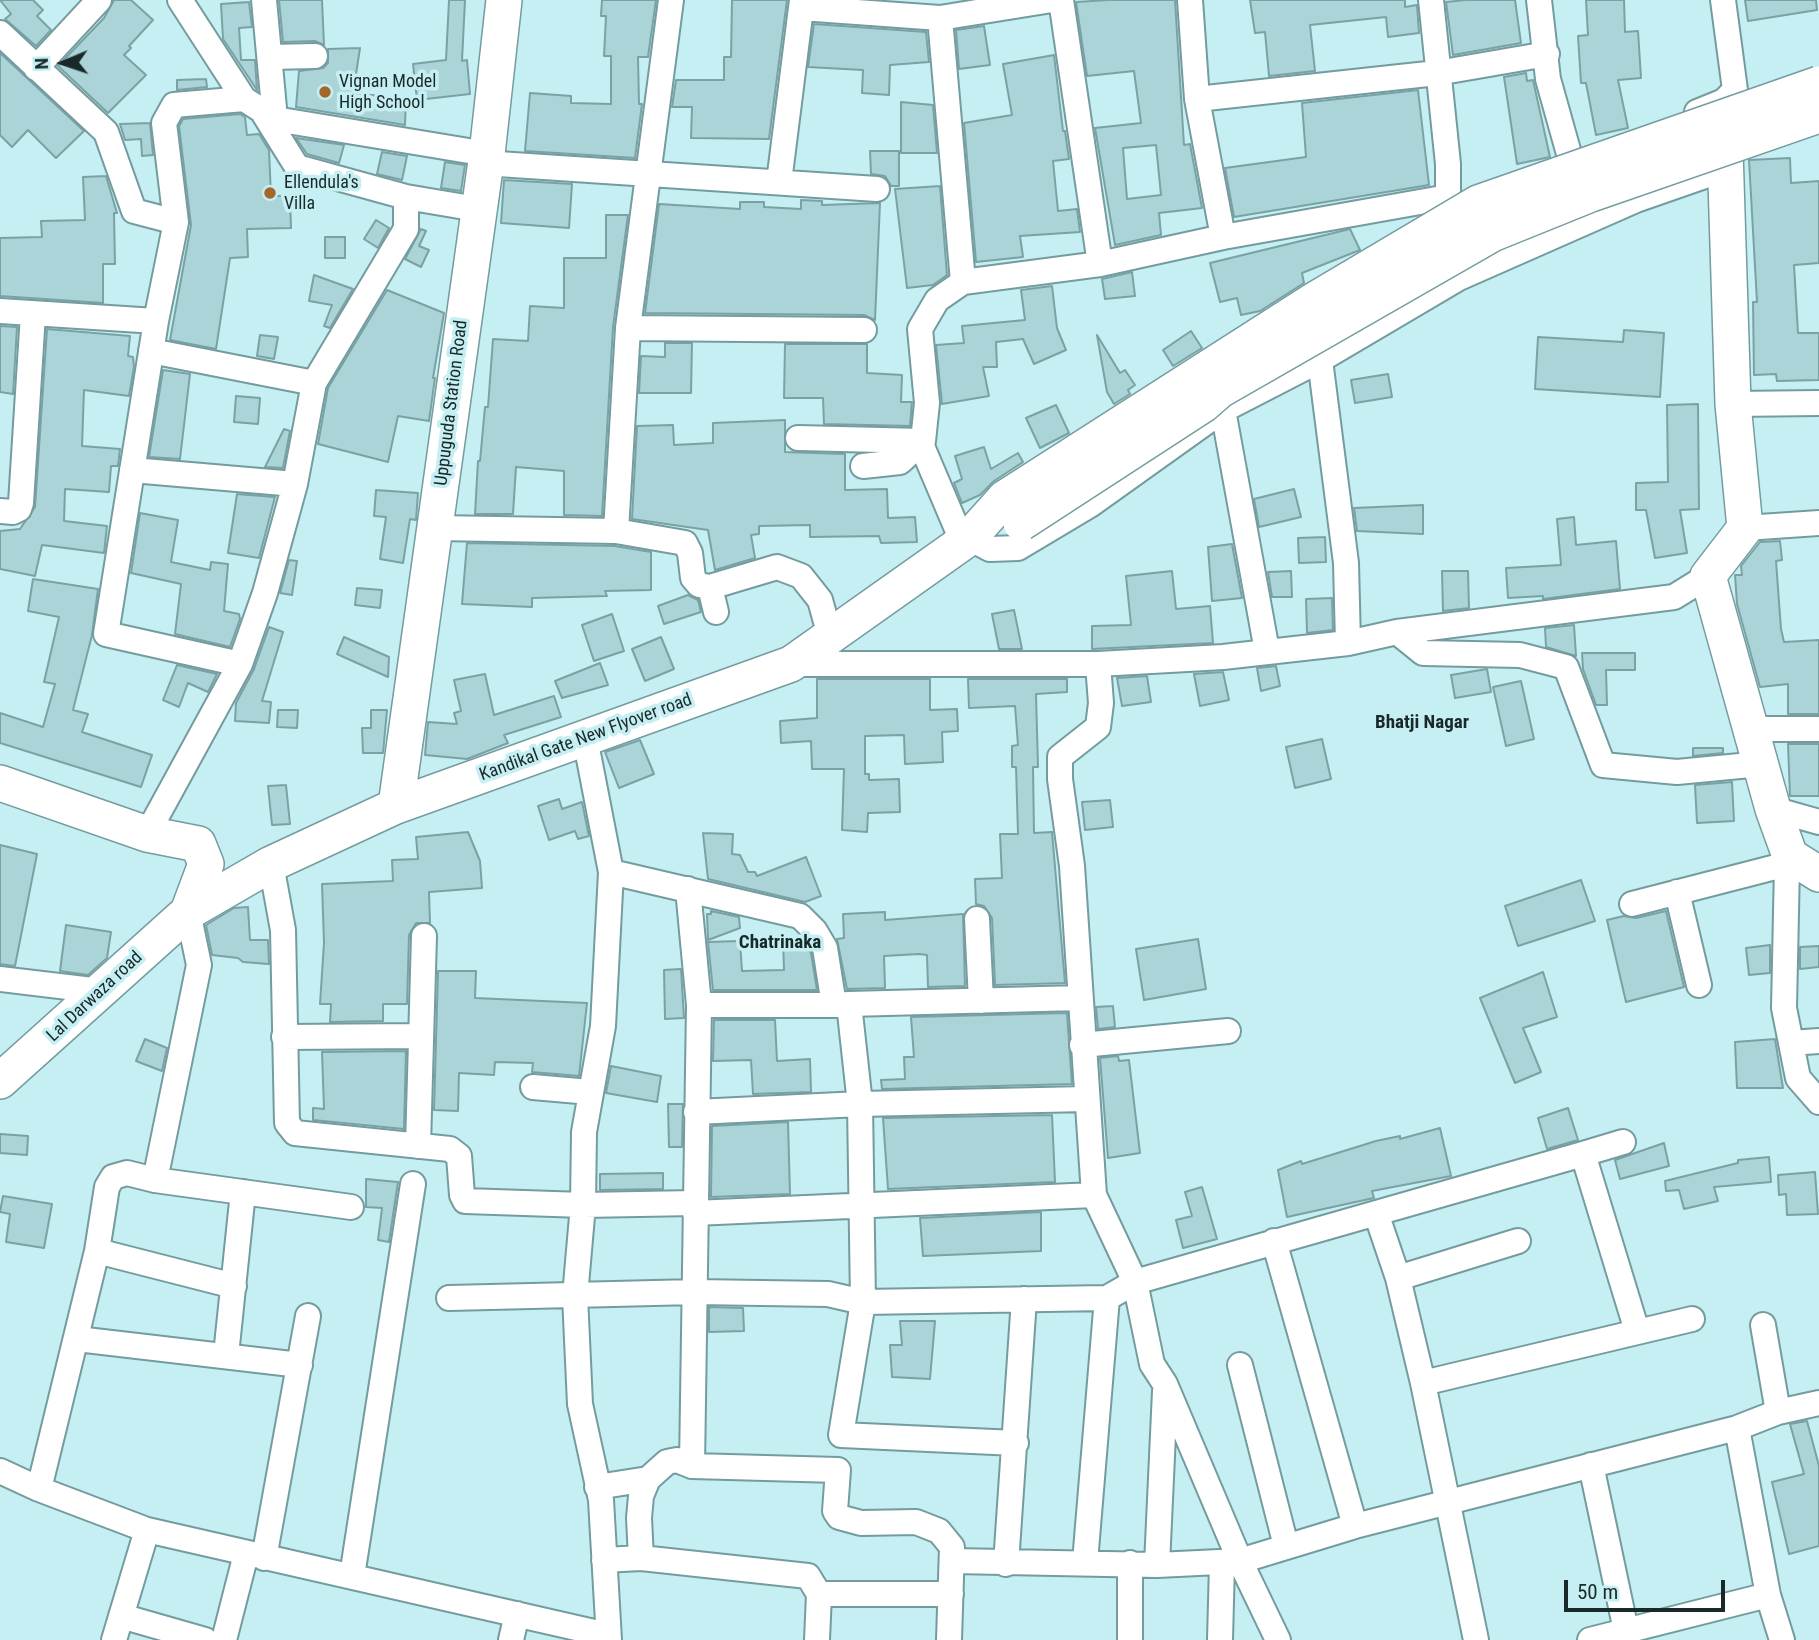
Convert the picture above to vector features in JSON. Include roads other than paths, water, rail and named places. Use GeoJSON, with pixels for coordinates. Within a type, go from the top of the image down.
{"type":"FeatureCollection","features":[{"type":"Feature","properties":{"kind":"main road","name":"Uppuguda Station Road"},"geometry":{"type":"LineString","coordinates":[[396,806],[436,527],[504,0]]}},
{"type":"Feature","properties":{"kind":"main road"},"geometry":{"type":"LineString","coordinates":[[1013,510],[1316,299],[1478,203],[1819,84]]}},
{"type":"Feature","properties":{"kind":"main road"},"geometry":{"type":"LineString","coordinates":[[1724,101],[1733,404],[1745,528],[1708,576],[1773,809],[1790,856],[1808,868]]}},
{"type":"Feature","properties":{"kind":"main road"},"geometry":{"type":"LineString","coordinates":[[1013,510],[1492,234],[1591,194],[1819,115]]}},
{"type":"Feature","properties":{"kind":"main road","name":"Kandikal Gate New Flyover road"},"geometry":{"type":"LineString","coordinates":[[188,912],[271,864],[396,806],[791,664],[1013,510]]}},
{"type":"Feature","properties":{"kind":"main road"},"geometry":{"type":"LineString","coordinates":[[0,783],[148,834],[198,844],[206,864],[188,912]]}},
{"type":"Feature","properties":{"kind":"main road","name":"Lal Darwaza road"},"geometry":{"type":"LineString","coordinates":[[0,1081],[188,912]]}},
{"type":"Feature","properties":{"kind":"street"},"geometry":{"type":"LineString","coordinates":[[36,68],[99,0]]}},
{"type":"Feature","properties":{"kind":"street"},"geometry":{"type":"LineString","coordinates":[[180,0],[244,99],[270,116],[485,159],[646,175],[877,189]]}},
{"type":"Feature","properties":{"kind":"street"},"geometry":{"type":"LineString","coordinates":[[264,0],[271,57],[270,116],[297,167],[406,197],[477,209]]}},
{"type":"Feature","properties":{"kind":"street"},"geometry":{"type":"LineString","coordinates":[[616,530],[628,328],[671,0]]}},
{"type":"Feature","properties":{"kind":"street"},"geometry":{"type":"LineString","coordinates":[[779,182],[802,4],[940,18],[1052,0]]}},
{"type":"Feature","properties":{"kind":"street"},"geometry":{"type":"LineString","coordinates":[[1061,0],[1100,264]]}},
{"type":"Feature","properties":{"kind":"street"},"geometry":{"type":"LineString","coordinates":[[1190,0],[1197,99],[1223,237]]}},
{"type":"Feature","properties":{"kind":"street"},"geometry":{"type":"LineString","coordinates":[[1431,0],[1448,164],[1448,197]]}},
{"type":"Feature","properties":{"kind":"street"},"geometry":{"type":"LineString","coordinates":[[1539,0],[1548,79],[1571,161]]}},
{"type":"Feature","properties":{"kind":"street"},"geometry":{"type":"LineString","coordinates":[[1723,0],[1735,90],[1724,101],[1571,161],[1448,197],[1223,237],[1100,264],[963,282],[937,300],[920,330],[927,403],[922,443],[966,541],[990,549],[1018,548],[1090,505],[1223,410],[1320,360],[1459,278],[1624,205],[1724,169]]}},
{"type":"Feature","properties":{"kind":"street"},"geometry":{"type":"LineString","coordinates":[[940,18],[963,282]]}},
{"type":"Feature","properties":{"kind":"street"},"geometry":{"type":"LineString","coordinates":[[0,33],[106,132],[134,211],[176,222]]}},
{"type":"Feature","properties":{"kind":"street"},"geometry":{"type":"LineString","coordinates":[[1197,99],[1437,73],[1546,54]]}},
{"type":"Feature","properties":{"kind":"street"},"geometry":{"type":"LineString","coordinates":[[271,57],[315,56]]}},
{"type":"Feature","properties":{"kind":"street"},"geometry":{"type":"LineString","coordinates":[[240,664],[106,634],[156,321],[176,222],[164,123],[174,105],[244,99]]}},
{"type":"Feature","properties":{"kind":"street"},"geometry":{"type":"LineString","coordinates":[[148,834],[240,664],[265,593],[295,484],[314,383],[407,229],[406,197]]}},
{"type":"Feature","properties":{"kind":"street"},"geometry":{"type":"LineString","coordinates":[[0,312],[156,321]]}},
{"type":"Feature","properties":{"kind":"street"},"geometry":{"type":"LineString","coordinates":[[0,511],[13,512],[19,509],[33,314]]}},
{"type":"Feature","properties":{"kind":"street"},"geometry":{"type":"LineString","coordinates":[[628,328],[864,330]]}},
{"type":"Feature","properties":{"kind":"street"},"geometry":{"type":"LineString","coordinates":[[151,351],[314,383]]}},
{"type":"Feature","properties":{"kind":"street"},"geometry":{"type":"LineString","coordinates":[[1320,360],[1346,563],[1348,642]]}},
{"type":"Feature","properties":{"kind":"street"},"geometry":{"type":"LineString","coordinates":[[1733,404],[1819,403]]}},
{"type":"Feature","properties":{"kind":"street"},"geometry":{"type":"LineString","coordinates":[[1223,410],[1266,650]]}},
{"type":"Feature","properties":{"kind":"street"},"geometry":{"type":"LineString","coordinates":[[798,438],[922,443]]}},
{"type":"Feature","properties":{"kind":"street"},"geometry":{"type":"LineString","coordinates":[[863,466],[900,461],[922,443]]}},
{"type":"Feature","properties":{"kind":"street"},"geometry":{"type":"LineString","coordinates":[[132,470],[295,484]]}},
{"type":"Feature","properties":{"kind":"street"},"geometry":{"type":"LineString","coordinates":[[1745,528],[1819,523]]}},
{"type":"Feature","properties":{"kind":"street"},"geometry":{"type":"LineString","coordinates":[[436,527],[616,530],[685,543],[690,553],[693,578],[699,585],[710,587],[777,567],[801,576],[820,600],[830,636]]}},
{"type":"Feature","properties":{"kind":"street"},"geometry":{"type":"LineString","coordinates":[[791,664],[1098,664],[1223,656],[1348,642],[1397,632],[1674,597],[1708,576]]}},
{"type":"Feature","properties":{"kind":"street"},"geometry":{"type":"LineString","coordinates":[[710,587],[716,612]]}},
{"type":"Feature","properties":{"kind":"street"},"geometry":{"type":"LineString","coordinates":[[1397,632],[1423,653],[1520,655],[1566,667],[1603,765],[1677,772],[1761,764]]}},
{"type":"Feature","properties":{"kind":"street"},"geometry":{"type":"LineString","coordinates":[[1098,664],[1101,703],[1098,727],[1060,757],[1072,866],[1094,1195],[1135,1282],[1152,1364],[1165,1384],[1231,1562],[1278,1640]]}},
{"type":"Feature","properties":{"kind":"street"},"geometry":{"type":"LineString","coordinates":[[1750,729],[1819,729]]}},
{"type":"Feature","properties":{"kind":"street"},"geometry":{"type":"LineString","coordinates":[[0,1471],[38,1489],[147,1530],[517,1614],[608,1638],[601,1500],[580,1404],[575,1296],[583,1205],[584,1132],[603,1026],[611,872],[585,738]]}},
{"type":"Feature","properties":{"kind":"street"},"geometry":{"type":"LineString","coordinates":[[1773,809],[1819,822]]}},
{"type":"Feature","properties":{"kind":"street"},"geometry":{"type":"LineString","coordinates":[[271,864],[283,930],[287,1123],[295,1133],[450,1149],[459,1156],[462,1195],[465,1201],[695,1208],[862,1208],[1094,1195]]}},
{"type":"Feature","properties":{"kind":"street"},"geometry":{"type":"LineString","coordinates":[[1632,904],[1677,892],[1808,868],[1784,1008],[1798,1078],[1819,1101]]}},
{"type":"Feature","properties":{"kind":"street"},"geometry":{"type":"LineString","coordinates":[[611,872],[800,916],[815,931],[825,948],[842,1004],[860,1104],[862,1208],[863,1302],[841,1435],[835,1511],[839,1517],[861,1522],[916,1522],[939,1531],[952,1547],[950,1640]]}},
{"type":"Feature","properties":{"kind":"street"},"geometry":{"type":"LineString","coordinates":[[688,889],[699,1005],[692,1466]]}},
{"type":"Feature","properties":{"kind":"street"},"geometry":{"type":"LineString","coordinates":[[1677,892],[1699,985]]}},
{"type":"Feature","properties":{"kind":"street"},"geometry":{"type":"LineString","coordinates":[[155,1180],[198,965],[188,912]]}},
{"type":"Feature","properties":{"kind":"street"},"geometry":{"type":"LineString","coordinates":[[977,919],[981,1000]]}},
{"type":"Feature","properties":{"kind":"street"},"geometry":{"type":"LineString","coordinates":[[418,1146],[419,1036],[424,936]]}},
{"type":"Feature","properties":{"kind":"street"},"geometry":{"type":"LineString","coordinates":[[0,979],[101,991]]}},
{"type":"Feature","properties":{"kind":"street"},"geometry":{"type":"LineString","coordinates":[[699,1005],[1079,999]]}},
{"type":"Feature","properties":{"kind":"street"},"geometry":{"type":"LineString","coordinates":[[1082,1045],[1228,1031]]}},
{"type":"Feature","properties":{"kind":"street"},"geometry":{"type":"LineString","coordinates":[[284,1037],[419,1036]]}},
{"type":"Feature","properties":{"kind":"street"},"geometry":{"type":"LineString","coordinates":[[1791,1043],[1819,1041]]}},
{"type":"Feature","properties":{"kind":"street"},"geometry":{"type":"LineString","coordinates":[[533,1087],[590,1092]]}},
{"type":"Feature","properties":{"kind":"street"},"geometry":{"type":"LineString","coordinates":[[696,1112],[860,1104],[1086,1099]]}},
{"type":"Feature","properties":{"kind":"street"},"geometry":{"type":"LineString","coordinates":[[449,1298],[695,1292],[828,1294],[863,1302],[1107,1298],[1135,1282],[1623,1142]]}},
{"type":"Feature","properties":{"kind":"street"},"geometry":{"type":"LineString","coordinates":[[1583,1154],[1637,1331]]}},
{"type":"Feature","properties":{"kind":"street"},"geometry":{"type":"LineString","coordinates":[[38,1489],[77,1339],[97,1251],[107,1187],[113,1177],[127,1173],[155,1180],[351,1207]]}},
{"type":"Feature","properties":{"kind":"street"},"geometry":{"type":"LineString","coordinates":[[352,1576],[413,1184]]}},
{"type":"Feature","properties":{"kind":"street"},"geometry":{"type":"LineString","coordinates":[[226,1355],[243,1192]]}},
{"type":"Feature","properties":{"kind":"street"},"geometry":{"type":"LineString","coordinates":[[1376,1213],[1398,1278],[1423,1383],[1476,1640]]}},
{"type":"Feature","properties":{"kind":"street"},"geometry":{"type":"LineString","coordinates":[[1274,1241],[1355,1526]]}},
{"type":"Feature","properties":{"kind":"street"},"geometry":{"type":"LineString","coordinates":[[1398,1278],[1518,1241]]}},
{"type":"Feature","properties":{"kind":"street"},"geometry":{"type":"LineString","coordinates":[[97,1251],[234,1286]]}},
{"type":"Feature","properties":{"kind":"street"},"geometry":{"type":"LineString","coordinates":[[1006,1564],[1024,1298]]}},
{"type":"Feature","properties":{"kind":"street"},"geometry":{"type":"LineString","coordinates":[[1085,1562],[1107,1298]]}},
{"type":"Feature","properties":{"kind":"street"},"geometry":{"type":"LineString","coordinates":[[224,1640],[255,1556],[300,1365],[308,1316]]}},
{"type":"Feature","properties":{"kind":"street"},"geometry":{"type":"LineString","coordinates":[[1423,1383],[1692,1319]]}},
{"type":"Feature","properties":{"kind":"street"},"geometry":{"type":"LineString","coordinates":[[1763,1325],[1778,1412]]}},
{"type":"Feature","properties":{"kind":"street"},"geometry":{"type":"LineString","coordinates":[[77,1339],[300,1365]]}},
{"type":"Feature","properties":{"kind":"street"},"geometry":{"type":"LineString","coordinates":[[1240,1365],[1286,1546]]}},
{"type":"Feature","properties":{"kind":"street"},"geometry":{"type":"LineString","coordinates":[[1157,1565],[1165,1384]]}},
{"type":"Feature","properties":{"kind":"street"},"geometry":{"type":"LineString","coordinates":[[953,1561],[1157,1565],[1231,1562],[1355,1526],[1737,1428],[1778,1412],[1819,1403]]}},
{"type":"Feature","properties":{"kind":"street"},"geometry":{"type":"LineString","coordinates":[[1737,1428],[1768,1595],[1782,1640]]}},
{"type":"Feature","properties":{"kind":"street"},"geometry":{"type":"LineString","coordinates":[[841,1435],[1016,1443]]}},
{"type":"Feature","properties":{"kind":"street"},"geometry":{"type":"LineString","coordinates":[[641,1558],[641,1496],[648,1479],[667,1462],[677,1460],[692,1466],[838,1471]]}},
{"type":"Feature","properties":{"kind":"street"},"geometry":{"type":"LineString","coordinates":[[1591,1465],[1627,1635]]}},
{"type":"Feature","properties":{"kind":"street"},"geometry":{"type":"LineString","coordinates":[[597,1487],[648,1479]]}},
{"type":"Feature","properties":{"kind":"street"},"geometry":{"type":"LineString","coordinates":[[114,1640],[147,1530]]}},
{"type":"Feature","properties":{"kind":"street"},"geometry":{"type":"LineString","coordinates":[[604,1560],[641,1558],[800,1574],[815,1583],[819,1594],[817,1640]]}},
{"type":"Feature","properties":{"kind":"street"},"geometry":{"type":"LineString","coordinates":[[1220,1640],[1231,1562]]}},
{"type":"Feature","properties":{"kind":"street"},"geometry":{"type":"LineString","coordinates":[[1130,1563],[1130,1640]]}},
{"type":"Feature","properties":{"kind":"street"},"geometry":{"type":"LineString","coordinates":[[819,1594],[951,1594]]}},
{"type":"Feature","properties":{"kind":"street"},"geometry":{"type":"LineString","coordinates":[[1590,1640],[1627,1635],[1768,1595]]}},
{"type":"Feature","properties":{"kind":"street"},"geometry":{"type":"LineString","coordinates":[[511,1640],[517,1614]]}},
{"type":"Feature","properties":{"kind":"street"},"geometry":{"type":"LineString","coordinates":[[121,1616],[205,1640]]}},
{"type":"Feature","properties":{"kind":"place","name":"Vignan Model High School"},"geometry":{"type":"Point","coordinates":[325,92]}},
{"type":"Feature","properties":{"kind":"place","name":"Ellendula's Villa"},"geometry":{"type":"Point","coordinates":[270,193]}},
{"type":"Feature","properties":{"kind":"district","name":"Bhatji Nagar"},"geometry":{"type":"Point","coordinates":[1422,723]}},
{"type":"Feature","properties":{"kind":"district","name":"Chatrinaka"},"geometry":{"type":"Point","coordinates":[780,943]}}]}
